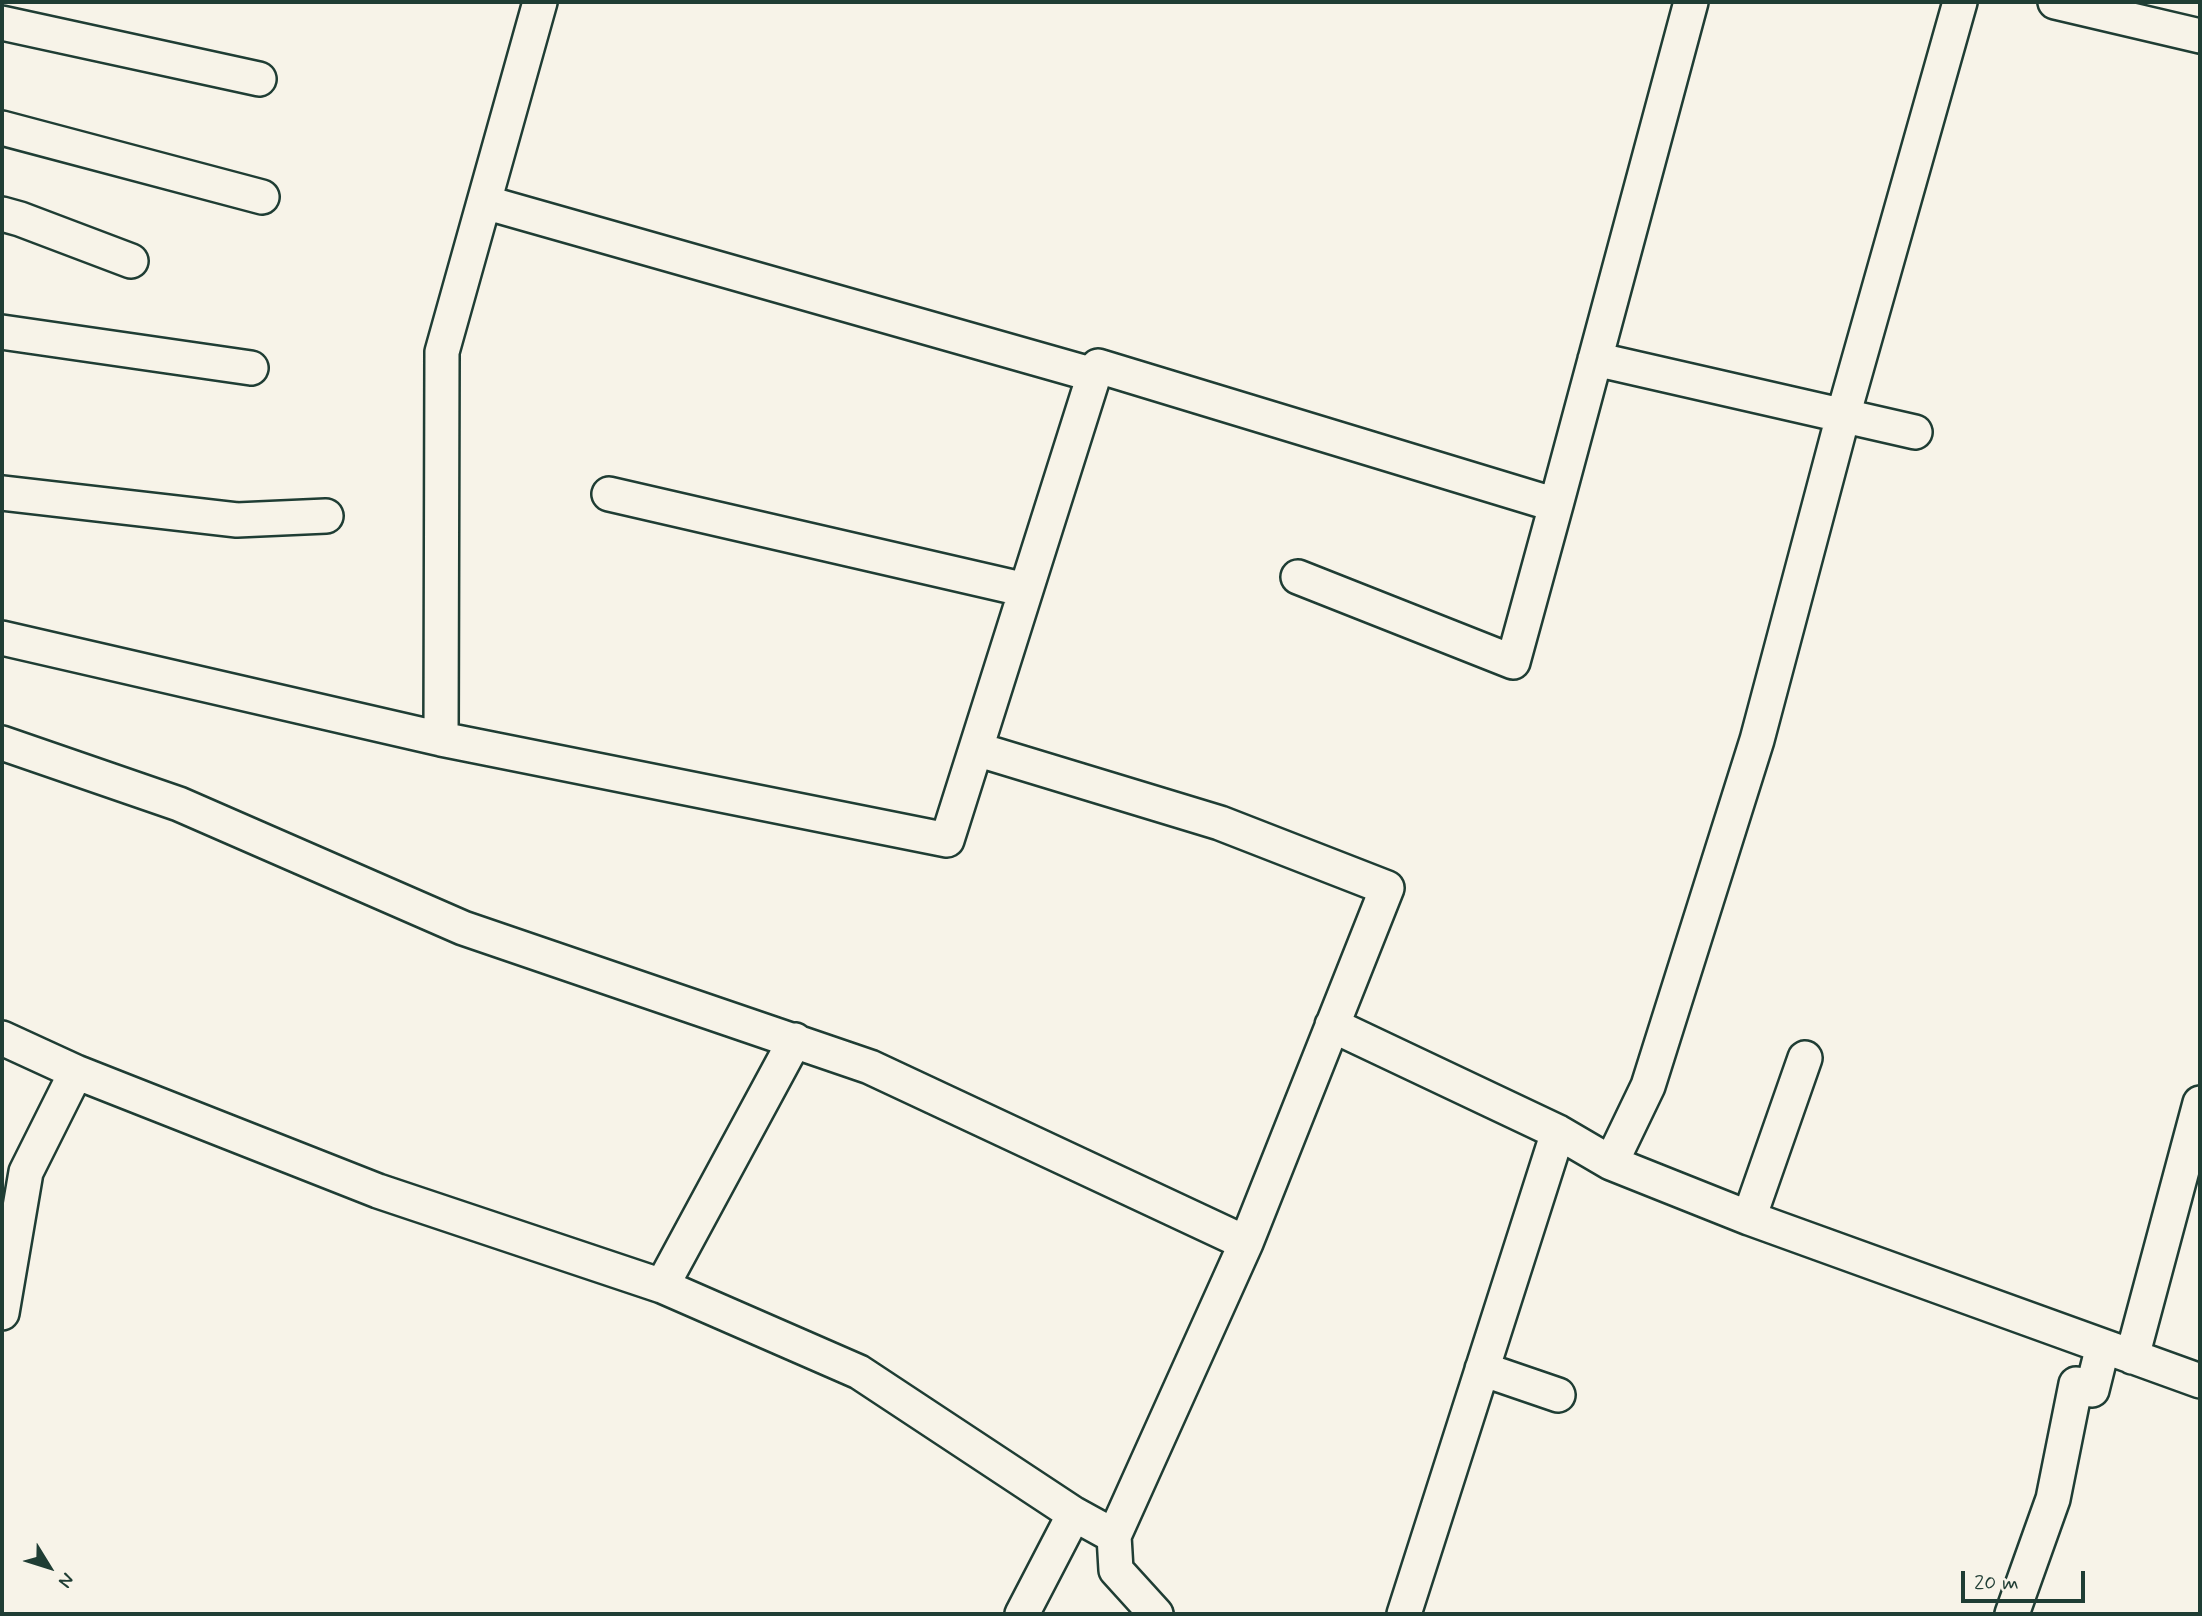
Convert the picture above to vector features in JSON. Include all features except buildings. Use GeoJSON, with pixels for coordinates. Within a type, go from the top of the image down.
{"type":"FeatureCollection","features":[{"type":"Feature","properties":{"kind":"street"},"geometry":{"type":"LineString","coordinates":[[441,739],[442,352],[540,2]]}},
{"type":"Feature","properties":{"kind":"street"},"geometry":{"type":"LineString","coordinates":[[1297,577],[1513,662],[1691,2]]}},
{"type":"Feature","properties":{"kind":"street"},"geometry":{"type":"LineString","coordinates":[[1611,1163],[1648,1086],[1757,740],[1843,416],[1960,2]]}},
{"type":"Feature","properties":{"kind":"street"},"geometry":{"type":"LineString","coordinates":[[2055,2],[2200,36]]}},
{"type":"Feature","properties":{"kind":"street"},"geometry":{"type":"LineString","coordinates":[[2,23],[259,79]]}},
{"type":"Feature","properties":{"kind":"street"},"geometry":{"type":"LineString","coordinates":[[2,128],[262,197]]}},
{"type":"Feature","properties":{"kind":"street"},"geometry":{"type":"LineString","coordinates":[[484,202],[1094,375]]}},
{"type":"Feature","properties":{"kind":"street"},"geometry":{"type":"LineString","coordinates":[[2,215],[20,219],[131,261]]}},
{"type":"Feature","properties":{"kind":"street"},"geometry":{"type":"LineString","coordinates":[[2,332],[251,368]]}},
{"type":"Feature","properties":{"kind":"street"},"geometry":{"type":"LineString","coordinates":[[1595,359],[1915,432]]}},
{"type":"Feature","properties":{"kind":"street"},"geometry":{"type":"LineString","coordinates":[[2,638],[441,739],[947,840],[1098,366],[1556,505]]}},
{"type":"Feature","properties":{"kind":"street"},"geometry":{"type":"LineString","coordinates":[[2,493],[237,520],[326,516]]}},
{"type":"Feature","properties":{"kind":"street"},"geometry":{"type":"LineString","coordinates":[[610,494],[1026,590]]}},
{"type":"Feature","properties":{"kind":"street"},"geometry":{"type":"LineString","coordinates":[[2,743],[179,804],[463,928],[870,1066],[1246,1243]]}},
{"type":"Feature","properties":{"kind":"street"},"geometry":{"type":"LineString","coordinates":[[976,749],[1220,823],[1387,888],[1246,1243],[1114,1536],[1116,1570],[1156,1614]]}},
{"type":"Feature","properties":{"kind":"street"},"geometry":{"type":"LineString","coordinates":[[1332,1026],[1558,1132],[1611,1163],[1749,1218],[2200,1381]]}},
{"type":"Feature","properties":{"kind":"street"},"geometry":{"type":"LineString","coordinates":[[2,1038],[76,1072],[378,1191],[662,1286],[859,1372],[1074,1514],[1114,1536]]}},
{"type":"Feature","properties":{"kind":"street"},"geometry":{"type":"LineString","coordinates":[[662,1286],[795,1040]]}},
{"type":"Feature","properties":{"kind":"street"},"geometry":{"type":"LineString","coordinates":[[1749,1218],[1805,1058]]}},
{"type":"Feature","properties":{"kind":"street"},"geometry":{"type":"LineString","coordinates":[[2,1313],[26,1172],[76,1072]]}},
{"type":"Feature","properties":{"kind":"street"},"geometry":{"type":"LineString","coordinates":[[2012,1614],[2053,1499],[2076,1384],[2091,1390],[2118,1352],[2200,1103]]}},
{"type":"Feature","properties":{"kind":"street"},"geometry":{"type":"LineString","coordinates":[[1404,1614],[1558,1132]]}},
{"type":"Feature","properties":{"kind":"street"},"geometry":{"type":"LineString","coordinates":[[1482,1369],[1558,1395]]}},
{"type":"Feature","properties":{"kind":"street"},"geometry":{"type":"LineString","coordinates":[[1022,1614],[1074,1514]]}}]}
